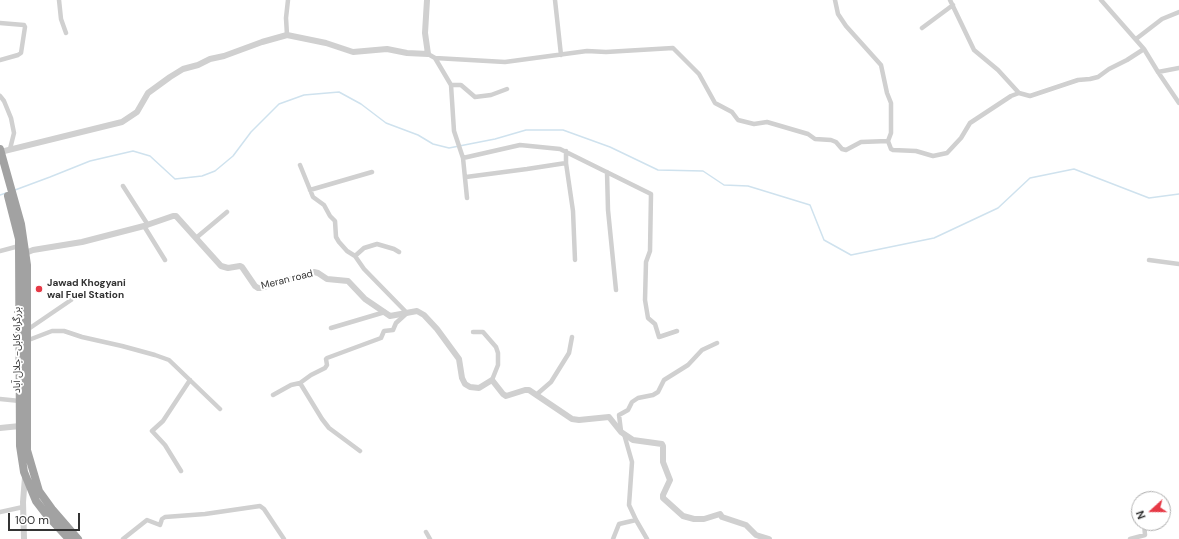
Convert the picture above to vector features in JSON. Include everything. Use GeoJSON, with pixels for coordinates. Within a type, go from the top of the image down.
{"type":"FeatureCollection","features":[{"type":"Feature","properties":{"kind":"highway","name":"بزرگراه کابل- جلال آباد"},"geometry":{"type":"LineString","coordinates":[[0,151],[19,225],[22,252],[27,330],[22,340],[27,450],[39,491],[75,539]]}},
{"type":"Feature","properties":{"kind":"highway","name":"بزرگراه کابل- جلال آباد"},"geometry":{"type":"LineString","coordinates":[[0,167],[6,176]]}},
{"type":"Feature","properties":{"kind":"highway","name":"بزرگراه کابل- جلال آباد"},"geometry":{"type":"LineString","coordinates":[[22,252],[20,446],[26,477],[36,501],[46,514],[75,539]]}},
{"type":"Feature","properties":{"kind":"street"},"geometry":{"type":"LineString","coordinates":[[60,0],[61,19],[66,33]]}},
{"type":"Feature","properties":{"kind":"street"},"geometry":{"type":"LineString","coordinates":[[287,35],[286,18],[288,0]]}},
{"type":"Feature","properties":{"kind":"street"},"geometry":{"type":"LineString","coordinates":[[427,0],[425,33],[428,54]]}},
{"type":"Feature","properties":{"kind":"street"},"geometry":{"type":"LineString","coordinates":[[555,0],[561,55]]}},
{"type":"Feature","properties":{"kind":"street"},"geometry":{"type":"LineString","coordinates":[[834,0],[838,14],[846,26],[882,65],[887,93],[891,103],[891,133],[888,141],[891,149],[916,151],[933,156],[946,153],[961,138],[970,123],[1011,96],[1019,93]]}},
{"type":"Feature","properties":{"kind":"street"},"geometry":{"type":"LineString","coordinates":[[950,0],[974,50],[998,70],[1019,93],[1030,96],[1078,80],[1090,79],[1098,76],[1144,49]]}},
{"type":"Feature","properties":{"kind":"street"},"geometry":{"type":"LineString","coordinates":[[1101,0],[1144,49],[1179,103]]}},
{"type":"Feature","properties":{"kind":"street"},"geometry":{"type":"LineString","coordinates":[[922,28],[953,5]]}},
{"type":"Feature","properties":{"kind":"street"},"geometry":{"type":"LineString","coordinates":[[1136,39],[1162,19],[1179,12]]}},
{"type":"Feature","properties":{"kind":"street"},"geometry":{"type":"LineString","coordinates":[[0,22],[24,25],[25,27],[21,53],[0,60]]}},
{"type":"Feature","properties":{"kind":"street"},"geometry":{"type":"LineString","coordinates":[[0,151],[122,122],[137,112],[148,93],[183,69],[287,35],[326,43],[353,52],[387,49],[407,53],[428,54],[435,58],[505,62],[587,51],[606,52],[673,48],[699,74],[715,103],[732,112],[738,120],[754,124],[767,122],[808,134],[815,139],[831,140],[836,142],[842,149],[846,150],[861,142],[888,141]]}},
{"type":"Feature","properties":{"kind":"street"},"geometry":{"type":"LineString","coordinates":[[435,58],[450,85],[454,131],[463,158],[467,198]]}},
{"type":"Feature","properties":{"kind":"street"},"geometry":{"type":"LineString","coordinates":[[1158,72],[1179,68]]}},
{"type":"Feature","properties":{"kind":"street"},"geometry":{"type":"LineString","coordinates":[[450,85],[461,85],[475,97],[490,95],[507,89]]}},
{"type":"Feature","properties":{"kind":"street"},"geometry":{"type":"LineString","coordinates":[[0,96],[4,101],[11,118],[14,133],[10,149]]}},
{"type":"Feature","properties":{"kind":"street"},"geometry":{"type":"LineString","coordinates":[[463,158],[520,145],[560,149],[651,194],[650,251],[646,262],[645,300],[648,318],[655,324],[659,336],[677,331]]}},
{"type":"Feature","properties":{"kind":"street"},"geometry":{"type":"LineString","coordinates":[[566,151],[566,163],[573,211],[575,260]]}},
{"type":"Feature","properties":{"kind":"street"},"geometry":{"type":"LineString","coordinates":[[466,177],[566,163]]}},
{"type":"Feature","properties":{"kind":"street"},"geometry":{"type":"LineString","coordinates":[[300,165],[314,197],[324,206],[335,221],[335,232],[339,242],[347,251],[355,256],[364,269],[406,312]]}},
{"type":"Feature","properties":{"kind":"street"},"geometry":{"type":"LineString","coordinates":[[310,190],[372,172]]}},
{"type":"Feature","properties":{"kind":"street"},"geometry":{"type":"LineString","coordinates":[[607,172],[608,210],[616,290]]}},
{"type":"Feature","properties":{"kind":"street"},"geometry":{"type":"LineString","coordinates":[[123,186],[165,260]]}},
{"type":"Feature","properties":{"kind":"street"},"geometry":{"type":"LineString","coordinates":[[196,238],[227,212]]}},
{"type":"Feature","properties":{"kind":"street","name":"Meran road"},"geometry":{"type":"LineString","coordinates":[[22,252],[82,242],[146,226],[176,216],[221,266],[228,268],[242,267],[258,288],[316,272],[327,279],[348,281],[365,299],[385,312]]}},
{"type":"Feature","properties":{"kind":"street"},"geometry":{"type":"LineString","coordinates":[[355,256],[364,248],[377,244],[399,252]]}},
{"type":"Feature","properties":{"kind":"street"},"geometry":{"type":"LineString","coordinates":[[0,252],[22,252]]}},
{"type":"Feature","properties":{"kind":"street"},"geometry":{"type":"LineString","coordinates":[[1150,260],[1179,264]]}},
{"type":"Feature","properties":{"kind":"street"},"geometry":{"type":"LineString","coordinates":[[27,330],[71,300]]}},
{"type":"Feature","properties":{"kind":"street"},"geometry":{"type":"LineString","coordinates":[[331,328],[385,312],[393,316],[406,312],[417,311],[422,313],[437,329],[459,359],[462,378],[465,384],[476,389],[492,380],[498,365],[498,353],[496,347],[483,332],[473,332]]}},
{"type":"Feature","properties":{"kind":"street"},"geometry":{"type":"LineString","coordinates":[[273,395],[291,385],[300,383],[311,375],[326,368],[327,358],[382,338],[384,331],[393,330],[396,323],[406,312]]}},
{"type":"Feature","properties":{"kind":"street"},"geometry":{"type":"LineString","coordinates":[[22,340],[52,331],[64,331],[82,337],[155,354],[169,360],[220,409]]}},
{"type":"Feature","properties":{"kind":"street"},"geometry":{"type":"LineString","coordinates":[[536,395],[551,382],[569,353],[572,337]]}},
{"type":"Feature","properties":{"kind":"street"},"geometry":{"type":"LineString","coordinates":[[647,539],[629,505],[632,462],[619,417],[620,414],[628,410],[632,402],[638,398],[653,395],[658,392],[664,380],[688,365],[702,350],[717,343]]}},
{"type":"Feature","properties":{"kind":"street"},"geometry":{"type":"LineString","coordinates":[[181,471],[165,445],[152,431],[163,421],[190,380]]}},
{"type":"Feature","properties":{"kind":"street"},"geometry":{"type":"LineString","coordinates":[[492,380],[506,396],[529,390],[572,419],[579,420],[609,417],[623,433],[634,440],[662,444],[663,462],[670,480],[663,498],[683,516],[694,519],[704,519],[720,514],[722,517],[746,525],[756,535],[769,539]]}},
{"type":"Feature","properties":{"kind":"street"},"geometry":{"type":"LineString","coordinates":[[300,383],[315,410],[330,428],[360,452]]}},
{"type":"Feature","properties":{"kind":"street"},"geometry":{"type":"LineString","coordinates":[[0,399],[20,401]]}},
{"type":"Feature","properties":{"kind":"street"},"geometry":{"type":"LineString","coordinates":[[1,427],[20,426]]}},
{"type":"Feature","properties":{"kind":"street"},"geometry":{"type":"LineString","coordinates":[[24,539],[23,505],[26,477]]}},
{"type":"Feature","properties":{"kind":"street"},"geometry":{"type":"LineString","coordinates":[[0,512],[36,501]]}},
{"type":"Feature","properties":{"kind":"street"},"geometry":{"type":"LineString","coordinates":[[123,539],[146,520],[160,525],[162,519],[165,517],[205,514],[260,506],[264,509],[284,539]]}},
{"type":"Feature","properties":{"kind":"street"},"geometry":{"type":"LineString","coordinates":[[613,539],[619,524],[636,520]]}},
{"type":"Feature","properties":{"kind":"street"},"geometry":{"type":"LineString","coordinates":[[1130,539],[1145,535],[1145,531]]}},
{"type":"Feature","properties":{"kind":"street"},"geometry":{"type":"LineString","coordinates":[[426,532],[430,539]]}},
{"type":"Feature","properties":{"kind":"waterway"},"geometry":{"type":"LineString","coordinates":[[15,190],[90,161],[133,151],[150,156],[175,179],[202,176],[215,171],[233,156],[251,132],[279,104],[304,95],[339,92],[361,104],[386,123],[418,135],[433,144],[449,148],[495,139],[526,130],[563,130],[610,147],[658,170],[703,171],[724,185],[748,186],[810,205],[824,240],[851,255],[934,238],[998,208],[1030,178],[1074,169],[1149,198],[1179,194]]}},
{"type":"Feature","properties":{"kind":"waterway"},"geometry":{"type":"LineString","coordinates":[[0,195],[6,193]]}},
{"type":"Feature","properties":{"kind":"place","name":"Jawad Khogyani wal Fuel Station"},"geometry":{"type":"Point","coordinates":[39,289]}}]}
